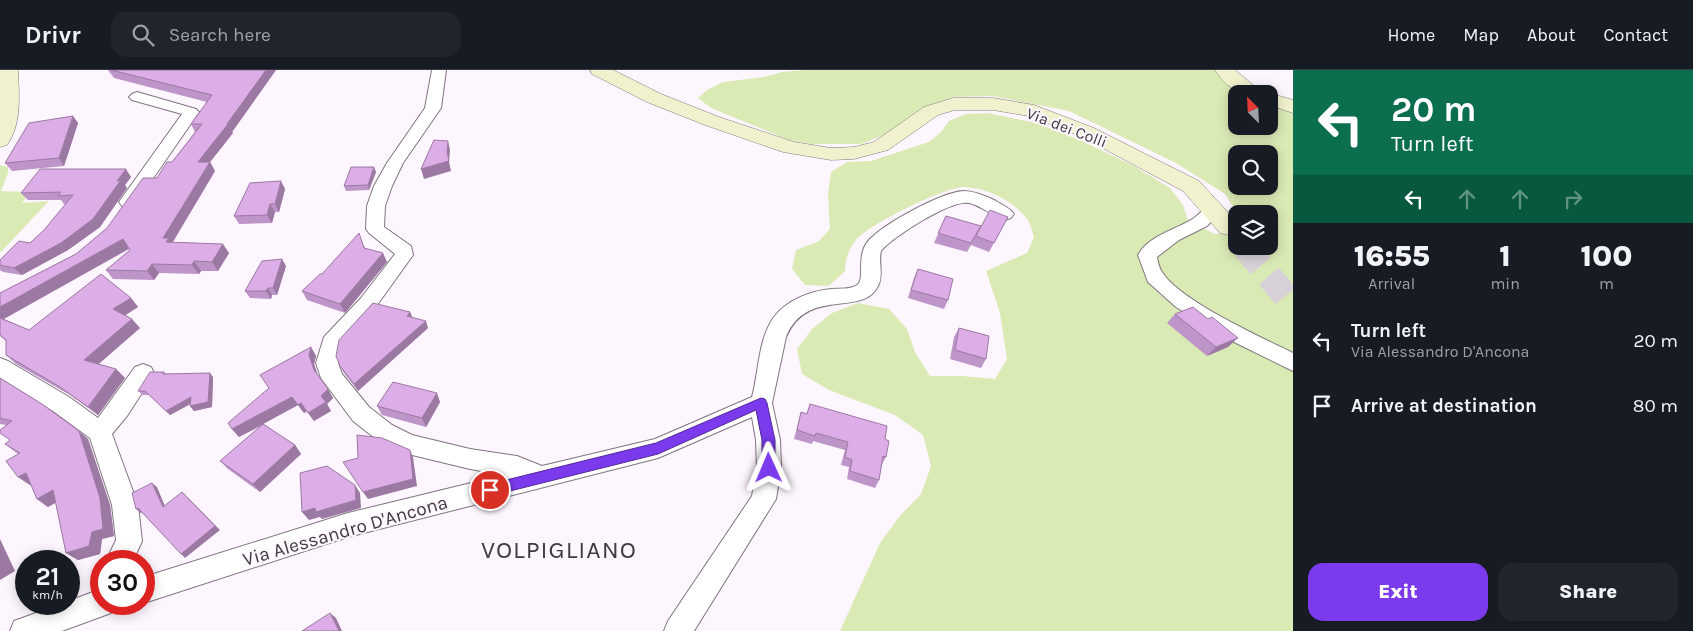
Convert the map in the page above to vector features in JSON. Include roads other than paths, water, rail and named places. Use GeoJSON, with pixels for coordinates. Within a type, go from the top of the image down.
{"type":"FeatureCollection","features":[{"type":"Feature","properties":{"kind":"street"},"geometry":{"type":"LineString","coordinates":[[0,141],[5,132],[8,113],[9,70]]}},
{"type":"Feature","properties":{"kind":"street"},"geometry":{"type":"LineString","coordinates":[[439,70],[433,108],[394,163],[382,186],[376,206],[375,229],[404,251],[404,255],[368,303],[331,343],[327,363],[332,378],[343,394],[361,414],[384,432],[408,444],[470,460],[517,467],[543,477]]}},
{"type":"Feature","properties":{"kind":"street","name":"Via dei Colli"},"geometry":{"type":"LineString","coordinates":[[599,70],[654,98],[712,121],[790,148],[831,154],[854,153],[881,146],[931,111],[953,104],[993,104],[1034,111],[1087,132],[1191,186],[1228,227]]}},
{"type":"Feature","properties":{"kind":"street"},"geometry":{"type":"LineString","coordinates":[[1224,70],[1240,85]]}},
{"type":"Feature","properties":{"kind":"street"},"geometry":{"type":"LineString","coordinates":[[118,216],[191,112],[136,96]]}},
{"type":"Feature","properties":{"kind":"street"},"geometry":{"type":"LineString","coordinates":[[1278,102],[1293,107]]}},
{"type":"Feature","properties":{"kind":"street"},"geometry":{"type":"LineString","coordinates":[[678,631],[764,499],[769,468],[768,440],[761,403],[779,324],[788,313],[799,305],[827,297],[863,292],[869,286],[872,276],[870,258],[876,243],[902,225],[961,197],[972,198],[1005,214]]}},
{"type":"Feature","properties":{"kind":"street"},"geometry":{"type":"LineString","coordinates":[[1213,210],[1201,222],[1172,236],[1147,255],[1154,275],[1179,299],[1226,327],[1293,362]]}},
{"type":"Feature","properties":{"kind":"street"},"geometry":{"type":"LineString","coordinates":[[0,367],[62,404],[100,432],[124,505],[129,542],[125,550]]}},
{"type":"Feature","properties":{"kind":"street"},"geometry":{"type":"LineString","coordinates":[[100,432],[119,409],[143,373]]}},
{"type":"Feature","properties":{"kind":"street","name":"Via Alessandro D'Ancona"},"geometry":{"type":"LineString","coordinates":[[155,586],[348,525],[658,448],[761,403]]}},
{"type":"Feature","properties":{"kind":"street"},"geometry":{"type":"LineString","coordinates":[[24,631],[90,606]]}},
{"type":"Feature","properties":{"kind":"tunnel"},"geometry":{"type":"LineString","coordinates":[[1251,255],[1293,305]]}},
{"type":"Feature","properties":{"kind":"district","name":"VOLPIGLIANO"},"geometry":{"type":"Point","coordinates":[559,549]}}]}
